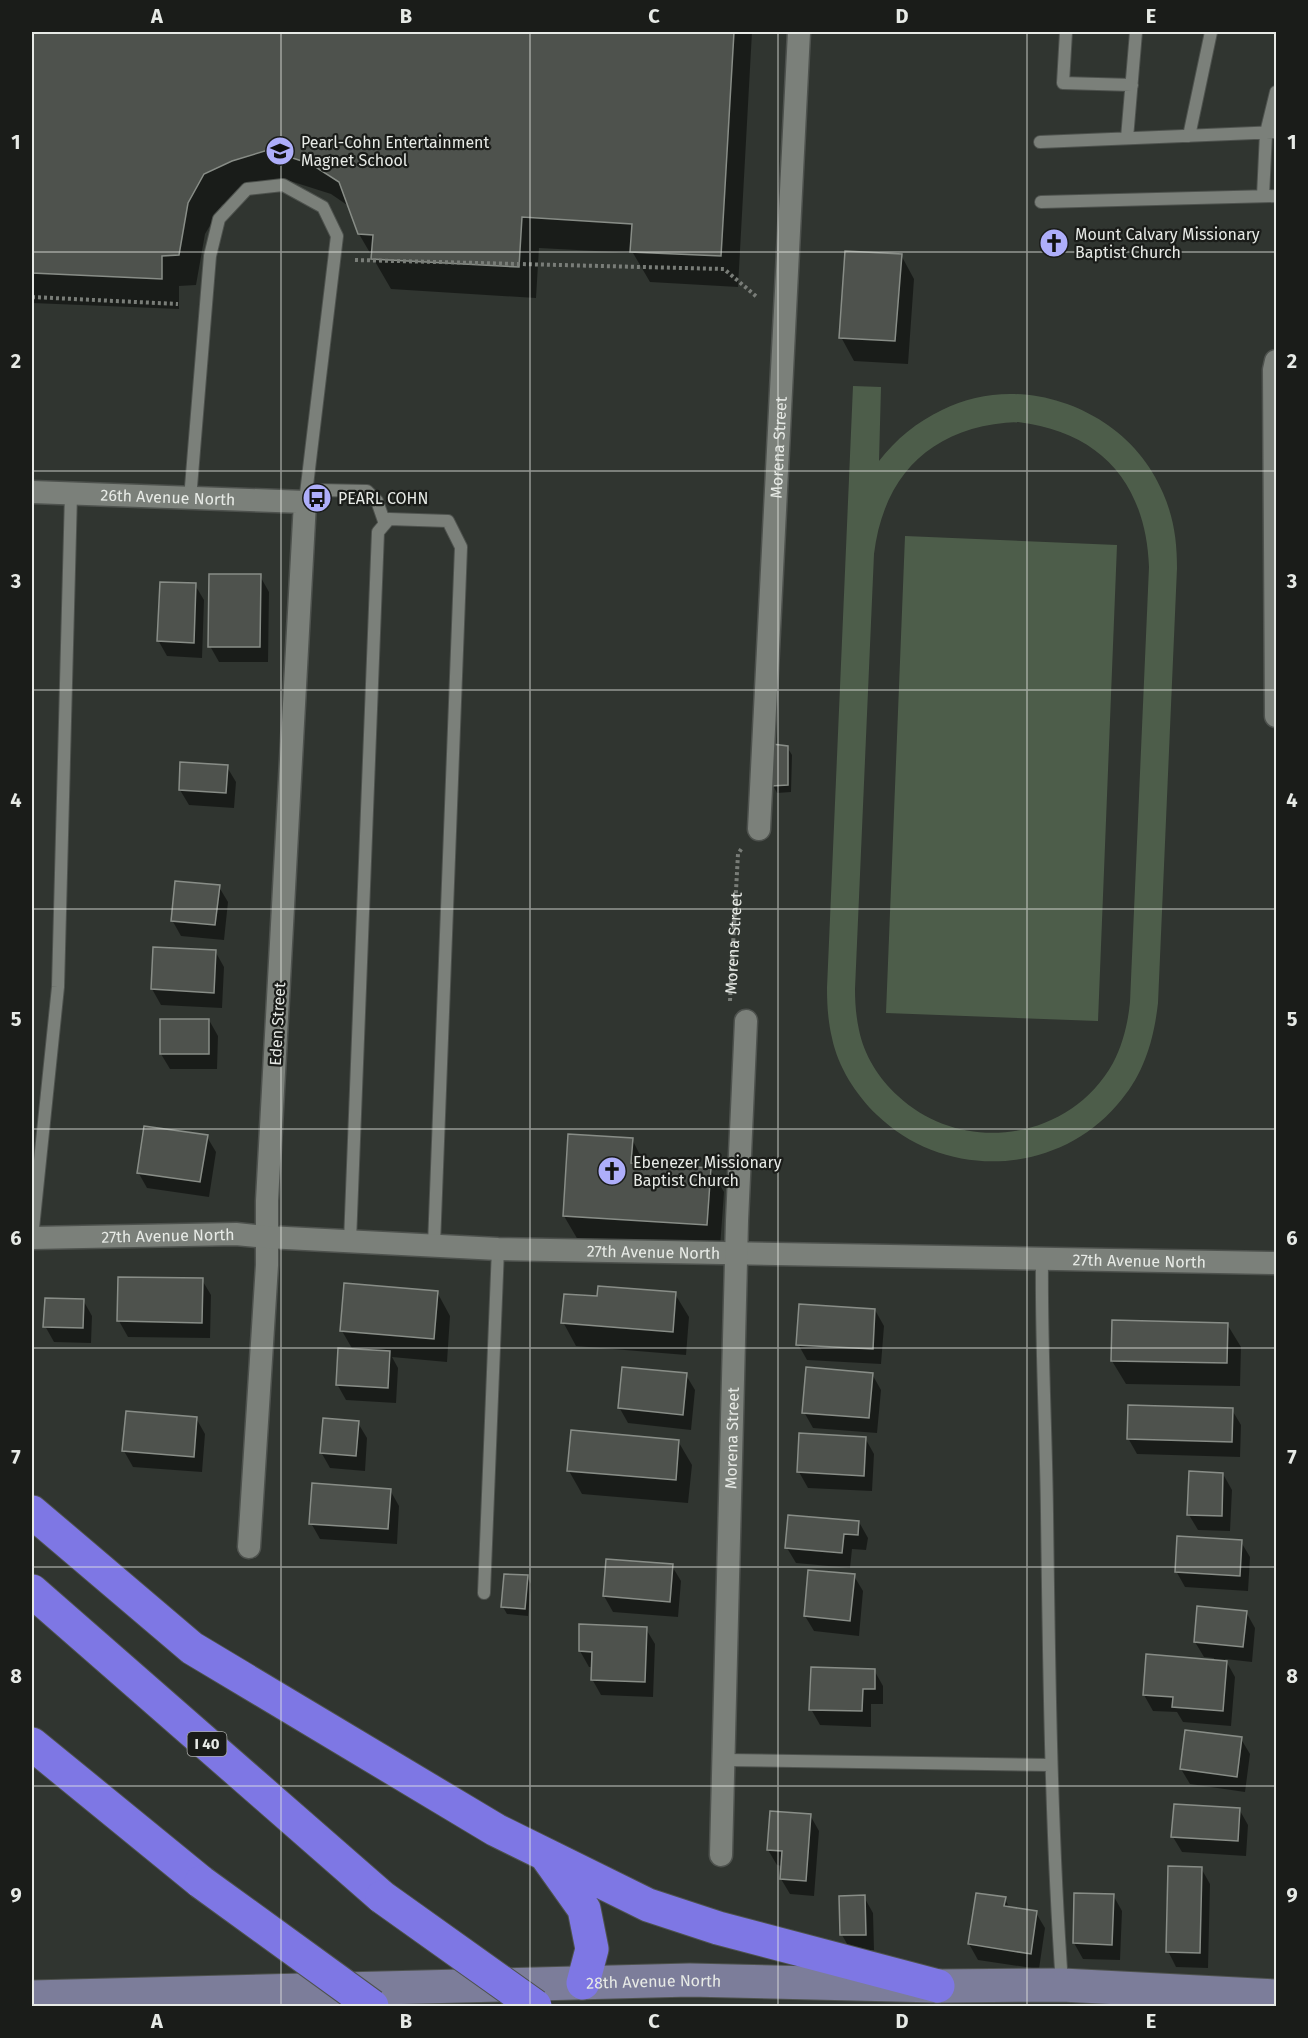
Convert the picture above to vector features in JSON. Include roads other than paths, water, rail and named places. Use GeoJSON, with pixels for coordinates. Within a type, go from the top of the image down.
{"type":"FeatureCollection","features":[{"type":"Feature","properties":{"kind":"highway"},"geometry":{"type":"LineString","coordinates":[[32,1512],[192,1647],[496,1830],[648,1905],[698,1922],[938,1986]]}},
{"type":"Feature","properties":{"kind":"highway","name":"I 40"},"geometry":{"type":"LineString","coordinates":[[32,1591],[382,1897],[535,2007]]}},
{"type":"Feature","properties":{"kind":"highway"},"geometry":{"type":"LineString","coordinates":[[32,1744],[201,1882],[372,2007]]}},
{"type":"Feature","properties":{"kind":"highway"},"geometry":{"type":"LineString","coordinates":[[545,1854],[584,1909],[592,1949],[583,1983]]}},
{"type":"Feature","properties":{"kind":"main road","name":"28th Avenue North"},"geometry":{"type":"LineString","coordinates":[[32,1997],[232,1999],[690,1980],[938,1986],[1062,1985],[1276,1996]]}},
{"type":"Feature","properties":{"kind":"street","name":"Morena Street"},"geometry":{"type":"LineString","coordinates":[[759,830],[799,32]]}},
{"type":"Feature","properties":{"kind":"street"},"geometry":{"type":"LineString","coordinates":[[1276,361],[1274,382],[1276,716]]}},
{"type":"Feature","properties":{"kind":"street","name":"26th Avenue North"},"geometry":{"type":"LineString","coordinates":[[32,492],[305,502]]}},
{"type":"Feature","properties":{"kind":"street","name":"Eden Street"},"geometry":{"type":"LineString","coordinates":[[249,1547],[267,1265],[305,502]]}},
{"type":"Feature","properties":{"kind":"street","name":"Morena Street"},"geometry":{"type":"LineString","coordinates":[[721,1855],[737,1254],[746,1021]]}},
{"type":"Feature","properties":{"kind":"street","name":"27th Avenue North"},"geometry":{"type":"LineString","coordinates":[[32,1238],[236,1234],[498,1249],[1276,1263]]}},
{"type":"Feature","properties":{"kind":"lane"},"geometry":{"type":"LineString","coordinates":[[1066,32],[1063,83],[1132,85]]}},
{"type":"Feature","properties":{"kind":"lane"},"geometry":{"type":"LineString","coordinates":[[1127,138],[1136,32]]}},
{"type":"Feature","properties":{"kind":"lane"},"geometry":{"type":"LineString","coordinates":[[1189,136],[1211,32]]}},
{"type":"Feature","properties":{"kind":"lane"},"geometry":{"type":"LineString","coordinates":[[1263,196],[1276,92]]}},
{"type":"Feature","properties":{"kind":"lane"},"geometry":{"type":"LineString","coordinates":[[1040,142],[1271,133]]}},
{"type":"Feature","properties":{"kind":"lane"},"geometry":{"type":"LineString","coordinates":[[190,499],[210,256],[219,219],[247,189],[283,185],[323,207],[337,236],[305,502]]}},
{"type":"Feature","properties":{"kind":"lane"},"geometry":{"type":"LineString","coordinates":[[1041,202],[1276,196]]}},
{"type":"Feature","properties":{"kind":"lane"},"geometry":{"type":"LineString","coordinates":[[305,502],[318,490],[367,491],[377,501],[385,524]]}},
{"type":"Feature","properties":{"kind":"lane"},"geometry":{"type":"LineString","coordinates":[[32,1238],[58,987],[71,494]]}},
{"type":"Feature","properties":{"kind":"lane"},"geometry":{"type":"LineString","coordinates":[[350,1241],[378,532],[389,519],[448,521],[461,547],[434,1245]]}},
{"type":"Feature","properties":{"kind":"lane"},"geometry":{"type":"LineString","coordinates":[[484,1593],[498,1249]]}},
{"type":"Feature","properties":{"kind":"lane"},"geometry":{"type":"LineString","coordinates":[[1042,1260],[1041,1332],[1051,1765],[1062,1985]]}},
{"type":"Feature","properties":{"kind":"lane"},"geometry":{"type":"LineString","coordinates":[[724,1760],[1051,1765]]}},
{"type":"Feature","properties":{"kind":"place","name":"Pearl-Cohn Entertainment Magnet School"},"geometry":{"type":"Point","coordinates":[280,151]}},
{"type":"Feature","properties":{"kind":"place","name":"Mount Calvary Missionary Baptist Church"},"geometry":{"type":"Point","coordinates":[1054,243]}},
{"type":"Feature","properties":{"kind":"place","name":"PEARL COHN"},"geometry":{"type":"Point","coordinates":[317,498]}},
{"type":"Feature","properties":{"kind":"place","name":"Ebenezer Missionary Baptist Church"},"geometry":{"type":"Point","coordinates":[612,1171]}}]}
